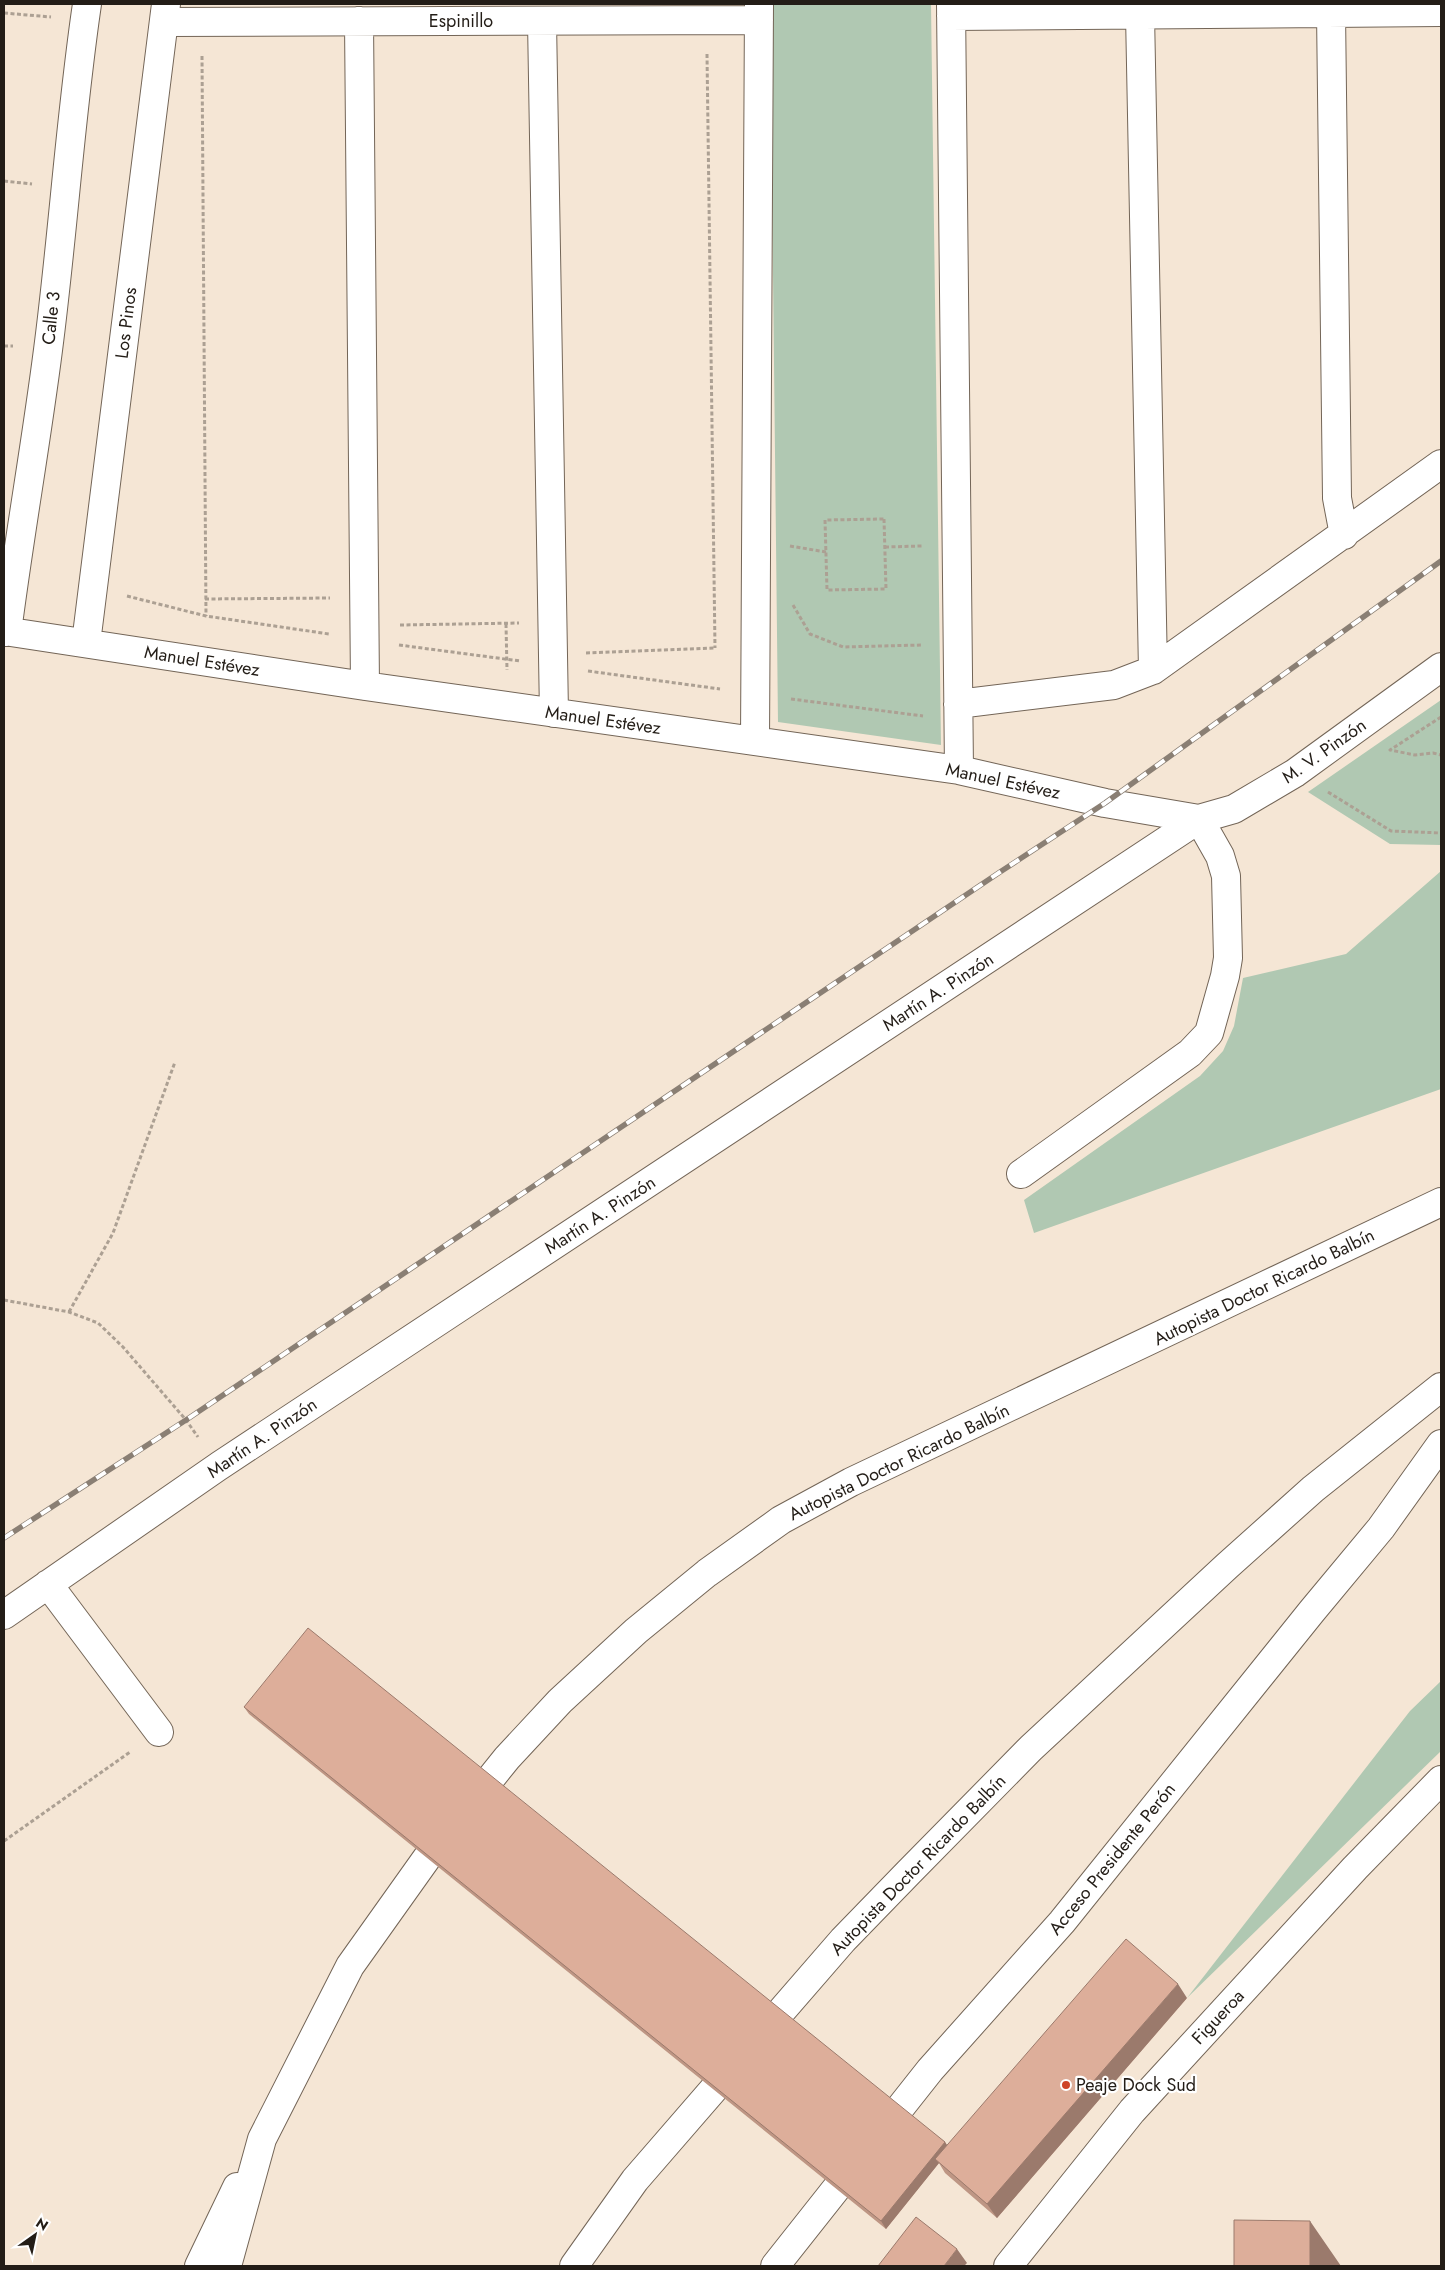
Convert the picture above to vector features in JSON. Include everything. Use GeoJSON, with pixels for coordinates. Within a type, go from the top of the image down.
{"type":"FeatureCollection","features":[{"type":"Feature","properties":{"kind":"main road"},"geometry":{"type":"LineString","coordinates":[[959,770],[951,10],[1140,14],[1441,12]]}},
{"type":"Feature","properties":{"kind":"main road","name":"Calle 3"},"geometry":{"type":"LineString","coordinates":[[5,632],[48,350],[86,12]]}},
{"type":"Feature","properties":{"kind":"main road"},"geometry":{"type":"LineString","coordinates":[[755,742],[759,12]]}},
{"type":"Feature","properties":{"kind":"main road","name":"Espinillo"},"geometry":{"type":"LineString","coordinates":[[165,13],[202,22],[706,20],[759,12]]}},
{"type":"Feature","properties":{"kind":"main road"},"geometry":{"type":"LineString","coordinates":[[1331,12],[1337,498],[1344,534]]}},
{"type":"Feature","properties":{"kind":"main road","name":"Los Pinos"},"geometry":{"type":"LineString","coordinates":[[86,643],[165,13]]}},
{"type":"Feature","properties":{"kind":"main road"},"geometry":{"type":"LineString","coordinates":[[1140,14],[1153,670]]}},
{"type":"Feature","properties":{"kind":"main road"},"geometry":{"type":"LineString","coordinates":[[359,21],[365,686]]}},
{"type":"Feature","properties":{"kind":"main road"},"geometry":{"type":"LineString","coordinates":[[542,21],[554,713]]}},
{"type":"Feature","properties":{"kind":"main road"},"geometry":{"type":"LineString","coordinates":[[958,704],[1114,685],[1153,670],[1441,464]]}},
{"type":"Feature","properties":{"kind":"main road","name":"Manuel Estévez"},"geometry":{"type":"LineString","coordinates":[[5,632],[365,686],[959,770],[1105,803],[1199,820]]}},
{"type":"Feature","properties":{"kind":"main road","name":"M. V. Pinzón"},"geometry":{"type":"LineString","coordinates":[[1199,820],[1234,809],[1295,772],[1441,667]]}},
{"type":"Feature","properties":{"kind":"main road"},"geometry":{"type":"LineString","coordinates":[[1021,1174],[1190,1053],[1209,1033],[1225,976],[1228,958],[1226,876],[1220,856],[1199,820]]}},
{"type":"Feature","properties":{"kind":"main road","name":"Martín A. Pinzón"},"geometry":{"type":"LineString","coordinates":[[4,1615],[219,1466],[1199,820]]}},
{"type":"Feature","properties":{"kind":"main road","name":"Autopista Doctor Ricardo Balbín"},"geometry":{"type":"LineString","coordinates":[[227,2266],[262,2139],[350,1966],[429,1855],[507,1758],[560,1701],[636,1631],[707,1573],[782,1520],[852,1482],[1441,1202]]}},
{"type":"Feature","properties":{"kind":"main road","name":"Autopista Doctor Ricardo Balbín"},"geometry":{"type":"LineString","coordinates":[[574,2266],[636,2180],[843,1940],[1031,1748],[1198,1592],[1313,1489],[1441,1387]]}},
{"type":"Feature","properties":{"kind":"main road","name":"Acceso Presidente Perón"},"geometry":{"type":"LineString","coordinates":[[775,2266],[930,2070],[1068,1915],[1381,1528],[1441,1444]]}},
{"type":"Feature","properties":{"kind":"main road"},"geometry":{"type":"LineString","coordinates":[[48,1584],[160,1732]]}},
{"type":"Feature","properties":{"kind":"main road","name":"Figueroa"},"geometry":{"type":"LineString","coordinates":[[1008,2266],[1132,2111],[1355,1868],[1441,1780]]}},
{"type":"Feature","properties":{"kind":"main road"},"geometry":{"type":"LineString","coordinates":[[199,2266],[216,2228],[262,2139]]}},
{"type":"Feature","properties":{"kind":"path"},"geometry":{"type":"LineString","coordinates":[[4,13],[86,12]]}},
{"type":"Feature","properties":{"kind":"path"},"geometry":{"type":"LineString","coordinates":[[706,20],[715,648]]}},
{"type":"Feature","properties":{"kind":"path"},"geometry":{"type":"LineString","coordinates":[[202,22],[206,616]]}},
{"type":"Feature","properties":{"kind":"path"},"geometry":{"type":"LineString","coordinates":[[884,519],[885,547],[886,589],[827,590],[825,520],[884,519]]}},
{"type":"Feature","properties":{"kind":"path"},"geometry":{"type":"LineString","coordinates":[[786,545],[826,552]]}},
{"type":"Feature","properties":{"kind":"path"},"geometry":{"type":"LineString","coordinates":[[885,547],[927,546]]}},
{"type":"Feature","properties":{"kind":"path"},"geometry":{"type":"LineString","coordinates":[[205,599],[364,597]]}},
{"type":"Feature","properties":{"kind":"path"},"geometry":{"type":"LineString","coordinates":[[791,598],[793,606],[810,634],[842,647],[929,645]]}},
{"type":"Feature","properties":{"kind":"path"},"geometry":{"type":"LineString","coordinates":[[364,626],[553,623]]}},
{"type":"Feature","properties":{"kind":"path"},"geometry":{"type":"LineString","coordinates":[[506,624],[507,706]]}},
{"type":"Feature","properties":{"kind":"path"},"geometry":{"type":"LineString","coordinates":[[553,654],[756,646]]}},
{"type":"Feature","properties":{"kind":"path"},"geometry":{"type":"LineString","coordinates":[[1441,716],[1390,750],[1415,755],[1433,753],[1441,755]]}},
{"type":"Feature","properties":{"kind":"path"},"geometry":{"type":"LineString","coordinates":[[1295,772],[1391,831],[1441,833]]}},
{"type":"Feature","properties":{"kind":"path"},"geometry":{"type":"LineString","coordinates":[[68,1312],[113,1233],[175,1062]]}},
{"type":"Feature","properties":{"kind":"path"},"geometry":{"type":"LineString","coordinates":[[4,1300],[68,1312],[98,1323],[123,1347],[186,1420],[219,1466]]}},
{"type":"Feature","properties":{"kind":"path"},"geometry":{"type":"LineString","coordinates":[[4,1841],[160,1732]]}},
{"type":"Feature","properties":{"kind":"green space"},"geometry":{"type":"Polygon","coordinates":[[[770,4],[931,4],[941,745],[778,722],[770,4]]]}},
{"type":"Feature","properties":{"kind":"green space"},"geometry":{"type":"Polygon","coordinates":[[[1441,700],[1441,845],[1390,844],[1308,792],[1441,700]]]}},
{"type":"Feature","properties":{"kind":"green space"},"geometry":{"type":"Polygon","coordinates":[[[1441,871],[1441,1089],[1034,1233],[1024,1200],[1200,1076],[1223,1051],[1234,1026],[1243,978],[1346,954],[1441,871]]]}},
{"type":"Feature","properties":{"kind":"green space"},"geometry":{"type":"Polygon","coordinates":[[[1441,1681],[1441,1751],[1187,1998],[1410,1711],[1441,1681]]]}},
{"type":"Feature","properties":{"kind":"building"},"geometry":{"type":"Polygon","coordinates":[[[308,1628],[945,2142],[881,2221],[244,1707],[308,1628]]]}},
{"type":"Feature","properties":{"kind":"building","name":"Peaje Dock Sud"},"geometry":{"type":"Polygon","coordinates":[[[1126,1939],[1178,1984],[987,2204],[935,2159],[1126,1939]]]}},
{"type":"Feature","properties":{"kind":"building"},"geometry":{"type":"Polygon","coordinates":[[[916,2217],[957,2249],[944,2266],[878,2266],[916,2217]]]}},
{"type":"Feature","properties":{"kind":"building"},"geometry":{"type":"Polygon","coordinates":[[[1234,2220],[1310,2221],[1310,2266],[1234,2266],[1234,2220]]]}},
{"type":"Feature","properties":{"kind":"railway"},"geometry":{"type":"LineString","coordinates":[[4,1538],[186,1420],[1105,803],[1441,561]]}},
{"type":"Feature","properties":{"kind":"place","name":"Peaje Dock Sud"},"geometry":{"type":"Point","coordinates":[1066,2085]}}]}
